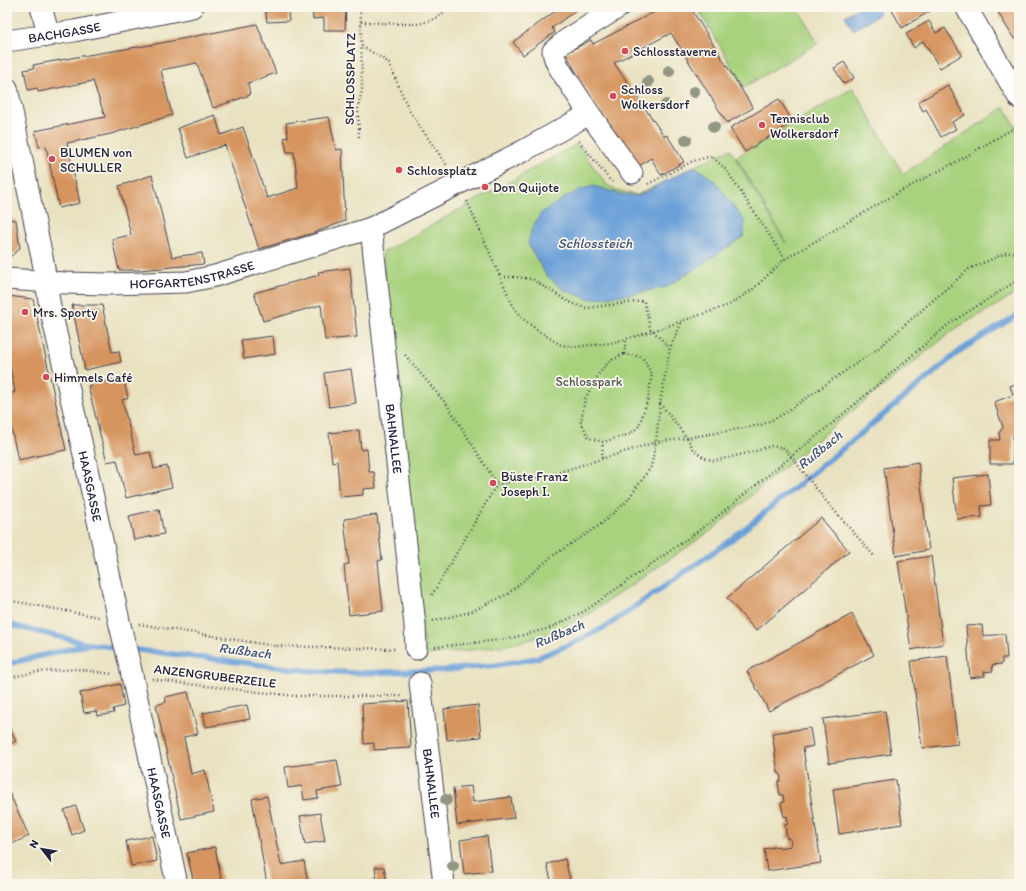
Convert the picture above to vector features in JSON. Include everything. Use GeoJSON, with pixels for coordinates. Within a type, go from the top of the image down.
{"type":"FeatureCollection","features":[{"type":"Feature","properties":{"kind":"street"},"geometry":{"type":"LineString","coordinates":[[41,7],[49,36]]}},
{"type":"Feature","properties":{"kind":"street","name":"BACHGASSE"},"geometry":{"type":"LineString","coordinates":[[7,41],[49,36],[192,7]]}},
{"type":"Feature","properties":{"kind":"street"},"geometry":{"type":"LineString","coordinates":[[619,7],[565,41],[553,51],[563,74],[631,181]]}},
{"type":"Feature","properties":{"kind":"street"},"geometry":{"type":"LineString","coordinates":[[966,7],[1019,98]]}},
{"type":"Feature","properties":{"kind":"street","name":"HAASGASSE"},"geometry":{"type":"LineString","coordinates":[[7,88],[43,262],[50,306],[87,467],[177,884]]}},
{"type":"Feature","properties":{"kind":"street"},"geometry":{"type":"LineString","coordinates":[[371,228],[523,151],[589,114]]}},
{"type":"Feature","properties":{"kind":"street","name":"HOFGARTENSTRASSE"},"geometry":{"type":"LineString","coordinates":[[7,279],[65,283],[115,284],[186,282],[215,276],[371,228]]}},
{"type":"Feature","properties":{"kind":"street","name":"BAHNALLEE"},"geometry":{"type":"LineString","coordinates":[[371,228],[415,625],[416,649]]}},
{"type":"Feature","properties":{"kind":"street","name":"BAHNALLEE"},"geometry":{"type":"LineString","coordinates":[[421,689],[444,884]]}},
{"type":"Feature","properties":{"kind":"path","name":"SCHLOSSPLATZ"},"geometry":{"type":"LineString","coordinates":[[359,137],[358,107],[362,91],[362,22],[360,7]]}},
{"type":"Feature","properties":{"kind":"path"},"geometry":{"type":"LineString","coordinates":[[362,22],[419,24],[437,18],[450,7]]}},
{"type":"Feature","properties":{"kind":"path"},"geometry":{"type":"LineString","coordinates":[[362,46],[388,62],[410,112],[433,151],[459,183],[514,306],[522,318],[540,332],[561,345],[574,347],[611,343],[626,339],[729,305],[752,290],[785,259],[901,191],[965,157],[1019,125]]}},
{"type":"Feature","properties":{"kind":"path"},"geometry":{"type":"LineString","coordinates":[[406,114],[410,112]]}},
{"type":"Feature","properties":{"kind":"path"},"geometry":{"type":"LineString","coordinates":[[567,126],[609,180],[631,181],[712,156],[727,171],[785,259]]}},
{"type":"Feature","properties":{"kind":"path"},"geometry":{"type":"LineString","coordinates":[[430,598],[497,484],[550,475],[656,442],[761,425],[782,416],[876,350],[969,269],[1006,253],[1019,252]]}},
{"type":"Feature","properties":{"kind":"path"},"geometry":{"type":"LineString","coordinates":[[501,278],[516,277],[532,279],[564,300],[585,308],[644,301],[652,331],[670,348]]}},
{"type":"Feature","properties":{"kind":"path"},"geometry":{"type":"LineString","coordinates":[[7,600],[120,625],[274,646],[416,649],[508,639],[550,628],[585,611],[708,524],[949,324],[1013,283],[1019,282]]}},
{"type":"Feature","properties":{"kind":"path"},"geometry":{"type":"LineString","coordinates":[[415,625],[470,612],[508,594],[550,557],[600,525],[626,502],[651,467],[656,442],[660,403],[670,348],[682,321]]}},
{"type":"Feature","properties":{"kind":"path"},"geometry":{"type":"LineString","coordinates":[[624,354],[626,339]]}},
{"type":"Feature","properties":{"kind":"path"},"geometry":{"type":"LineString","coordinates":[[402,351],[448,406],[497,484]]}},
{"type":"Feature","properties":{"kind":"path"},"geometry":{"type":"LineString","coordinates":[[624,354],[642,358],[652,374],[648,399],[639,426],[630,434],[603,442],[589,438],[581,422],[585,399],[599,373],[610,361],[624,354]]}},
{"type":"Feature","properties":{"kind":"path"},"geometry":{"type":"LineString","coordinates":[[660,403],[687,438],[694,450],[703,457],[714,461],[771,446],[784,448],[826,501],[875,557]]}},
{"type":"Feature","properties":{"kind":"path"},"geometry":{"type":"LineString","coordinates":[[602,458],[603,442]]}},
{"type":"Feature","properties":{"kind":"path","name":"ANZENGRUBERZEILE"},"geometry":{"type":"LineString","coordinates":[[7,678],[36,672],[76,669],[131,671],[172,682],[295,696],[421,689]]}},
{"type":"Feature","properties":{"kind":"green space"},"geometry":{"type":"Polygon","coordinates":[[[697,7],[797,7],[818,43],[744,87],[697,7]]]}},
{"type":"Feature","properties":{"kind":"green space","name":"Schlosspark"},"geometry":{"type":"Polygon","coordinates":[[[853,88],[903,174],[1005,107],[1019,134],[1019,292],[955,329],[836,424],[712,530],[587,615],[548,635],[507,645],[425,655],[382,253],[577,144],[607,185],[617,190],[637,195],[730,149],[786,244],[736,157],[853,88]]]}},
{"type":"Feature","properties":{"kind":"water"},"geometry":{"type":"Polygon","coordinates":[[[860,7],[876,7],[880,14],[853,30],[845,16],[860,7]]]}},
{"type":"Feature","properties":{"kind":"water","name":"Schlossteich"},"geometry":{"type":"Polygon","coordinates":[[[694,166],[715,181],[745,222],[743,237],[667,287],[631,294],[589,299],[564,290],[546,275],[528,244],[532,228],[541,213],[566,197],[582,189],[594,186],[620,194],[638,196],[694,166]]]}},
{"type":"Feature","properties":{"kind":"building"},"geometry":{"type":"Polygon","coordinates":[[[265,7],[346,7],[345,30],[324,30],[324,18],[313,19],[312,9],[288,11],[289,21],[267,22],[265,7]]]}},
{"type":"Feature","properties":{"kind":"building"},"geometry":{"type":"Polygon","coordinates":[[[561,7],[580,7],[552,28],[555,32],[523,55],[513,42],[561,7]]]}},
{"type":"Feature","properties":{"kind":"building","name":"Schloss Wolkersdorf"},"geometry":{"type":"Polygon","coordinates":[[[661,7],[690,7],[753,108],[727,123],[671,33],[614,63],[664,136],[667,135],[684,162],[661,175],[651,158],[636,168],[579,78],[566,53],[591,40],[593,44],[662,8],[661,7]]]}},
{"type":"Feature","properties":{"kind":"building"},"geometry":{"type":"Polygon","coordinates":[[[890,7],[937,7],[902,28],[890,7]]]}},
{"type":"Feature","properties":{"kind":"building"},"geometry":{"type":"Polygon","coordinates":[[[995,7],[1019,7],[1019,36],[1014,39],[995,7]]]}},
{"type":"Feature","properties":{"kind":"building"},"geometry":{"type":"Polygon","coordinates":[[[929,21],[936,33],[945,28],[962,55],[940,68],[923,41],[914,48],[906,34],[929,21]]]}},
{"type":"Feature","properties":{"kind":"building"},"geometry":{"type":"Polygon","coordinates":[[[257,24],[276,73],[248,83],[250,95],[213,108],[197,63],[161,70],[172,115],[111,134],[67,143],[80,203],[59,208],[46,146],[39,147],[35,131],[105,117],[93,81],[38,92],[37,88],[28,90],[24,70],[34,68],[33,65],[156,44],[257,24]]]}},
{"type":"Feature","properties":{"kind":"building"},"geometry":{"type":"Polygon","coordinates":[[[844,62],[854,78],[844,84],[834,68],[844,62]]]}},
{"type":"Feature","properties":{"kind":"building"},"geometry":{"type":"Polygon","coordinates":[[[948,85],[965,115],[952,122],[956,129],[941,137],[926,109],[923,111],[918,102],[948,85]]]}},
{"type":"Feature","properties":{"kind":"building","name":"Tennisclub Wolkersdorf"},"geometry":{"type":"Polygon","coordinates":[[[779,99],[793,122],[745,152],[730,128],[779,99]]]}},
{"type":"Feature","properties":{"kind":"building"},"geometry":{"type":"Polygon","coordinates":[[[215,115],[221,135],[243,127],[267,198],[298,188],[294,152],[287,152],[284,138],[288,137],[286,123],[329,117],[336,150],[342,149],[345,221],[313,233],[259,249],[225,145],[188,158],[178,128],[215,115]]]}},
{"type":"Feature","properties":{"kind":"building"},"geometry":{"type":"Polygon","coordinates":[[[152,175],[172,257],[202,253],[204,264],[140,270],[119,270],[112,239],[131,235],[119,186],[152,175]]]}},
{"type":"Feature","properties":{"kind":"building"},"geometry":{"type":"Polygon","coordinates":[[[7,219],[16,220],[20,248],[9,258],[7,258],[7,219]]]}},
{"type":"Feature","properties":{"kind":"building"},"geometry":{"type":"Polygon","coordinates":[[[350,268],[357,337],[325,340],[321,305],[263,321],[254,293],[319,275],[318,272],[350,268]]]}},
{"type":"Feature","properties":{"kind":"building"},"geometry":{"type":"Polygon","coordinates":[[[7,296],[33,299],[66,450],[18,460],[7,408],[7,395],[15,392],[7,353],[7,296]]]}},
{"type":"Feature","properties":{"kind":"building"},"geometry":{"type":"Polygon","coordinates":[[[72,305],[102,305],[112,352],[119,351],[121,362],[85,370],[72,305]]]}},
{"type":"Feature","properties":{"kind":"building"},"geometry":{"type":"Polygon","coordinates":[[[273,336],[275,354],[244,359],[241,340],[273,336]]]}},
{"type":"Feature","properties":{"kind":"building"},"geometry":{"type":"Polygon","coordinates":[[[351,369],[356,403],[329,407],[324,373],[351,369]]]}},
{"type":"Feature","properties":{"kind":"building"},"geometry":{"type":"Polygon","coordinates":[[[123,377],[128,398],[122,400],[136,455],[150,452],[154,469],[167,466],[172,487],[126,498],[117,460],[107,462],[88,386],[123,377]]]}},
{"type":"Feature","properties":{"kind":"building"},"geometry":{"type":"Polygon","coordinates":[[[1019,383],[1019,433],[1013,435],[1013,464],[990,464],[990,440],[1000,440],[999,433],[1003,427],[994,402],[1013,395],[1010,386],[1019,383]]]}},
{"type":"Feature","properties":{"kind":"building"},"geometry":{"type":"Polygon","coordinates":[[[359,430],[361,450],[367,449],[369,472],[374,472],[376,488],[363,489],[363,495],[340,497],[337,461],[332,462],[329,433],[359,430]]]}},
{"type":"Feature","properties":{"kind":"building"},"geometry":{"type":"Polygon","coordinates":[[[918,462],[929,550],[896,556],[884,468],[918,462]]]}},
{"type":"Feature","properties":{"kind":"building"},"geometry":{"type":"Polygon","coordinates":[[[988,474],[991,505],[981,506],[982,517],[957,519],[952,478],[988,474]]]}},
{"type":"Feature","properties":{"kind":"building"},"geometry":{"type":"Polygon","coordinates":[[[159,509],[164,534],[134,540],[129,516],[159,509]]]}},
{"type":"Feature","properties":{"kind":"building"},"geometry":{"type":"Polygon","coordinates":[[[377,515],[382,560],[378,561],[383,611],[349,615],[344,565],[349,564],[344,519],[377,515]]]}},
{"type":"Feature","properties":{"kind":"building"},"geometry":{"type":"Polygon","coordinates":[[[821,518],[849,551],[756,631],[727,598],[821,518]]]}},
{"type":"Feature","properties":{"kind":"building"},"geometry":{"type":"Polygon","coordinates":[[[931,556],[943,644],[911,650],[898,561],[931,556]]]}},
{"type":"Feature","properties":{"kind":"building"},"geometry":{"type":"Polygon","coordinates":[[[852,614],[874,655],[769,711],[747,671],[852,614]]]}},
{"type":"Feature","properties":{"kind":"building"},"geometry":{"type":"Polygon","coordinates":[[[982,625],[983,636],[1005,634],[1007,658],[1002,658],[1002,664],[992,665],[993,671],[984,672],[985,676],[970,678],[966,626],[982,625]]]}},
{"type":"Feature","properties":{"kind":"building"},"geometry":{"type":"Polygon","coordinates":[[[947,656],[958,744],[922,748],[911,661],[947,656]]]}},
{"type":"Feature","properties":{"kind":"building"},"geometry":{"type":"Polygon","coordinates":[[[120,684],[124,706],[113,709],[114,713],[97,716],[96,711],[84,713],[80,693],[120,684]]]}},
{"type":"Feature","properties":{"kind":"building"},"geometry":{"type":"Polygon","coordinates":[[[188,692],[198,734],[184,737],[191,774],[205,770],[214,812],[181,819],[156,705],[166,702],[165,697],[188,692]]]}},
{"type":"Feature","properties":{"kind":"building"},"geometry":{"type":"Polygon","coordinates":[[[408,701],[411,748],[374,750],[374,743],[364,744],[362,704],[408,701]]]}},
{"type":"Feature","properties":{"kind":"building"},"geometry":{"type":"Polygon","coordinates":[[[247,705],[250,719],[206,727],[203,713],[247,705]]]}},
{"type":"Feature","properties":{"kind":"building"},"geometry":{"type":"Polygon","coordinates":[[[478,705],[481,737],[447,740],[444,709],[478,705]]]}},
{"type":"Feature","properties":{"kind":"building"},"geometry":{"type":"Polygon","coordinates":[[[885,711],[891,754],[829,763],[823,719],[885,711]]]}},
{"type":"Feature","properties":{"kind":"building"},"geometry":{"type":"Polygon","coordinates":[[[7,722],[16,741],[7,745],[7,722]]]}},
{"type":"Feature","properties":{"kind":"building"},"geometry":{"type":"Polygon","coordinates":[[[810,728],[813,746],[803,748],[821,863],[767,871],[764,849],[779,846],[779,848],[791,846],[790,838],[787,839],[785,825],[788,824],[787,816],[784,817],[781,803],[784,802],[783,795],[780,795],[778,782],[781,780],[780,773],[778,773],[772,733],[810,728]]]}},
{"type":"Feature","properties":{"kind":"building"},"geometry":{"type":"Polygon","coordinates":[[[337,760],[342,787],[317,791],[318,798],[304,800],[302,786],[288,788],[285,767],[337,760]]]}},
{"type":"Feature","properties":{"kind":"building"},"geometry":{"type":"Polygon","coordinates":[[[896,780],[902,824],[839,834],[833,789],[896,780]]]}},
{"type":"Feature","properties":{"kind":"building"},"geometry":{"type":"Polygon","coordinates":[[[471,786],[473,802],[511,797],[514,818],[457,825],[453,788],[471,786]]]}},
{"type":"Feature","properties":{"kind":"building"},"geometry":{"type":"Polygon","coordinates":[[[7,788],[29,836],[7,846],[7,788]]]}},
{"type":"Feature","properties":{"kind":"building"},"geometry":{"type":"Polygon","coordinates":[[[267,796],[281,865],[304,861],[308,884],[267,884],[252,799],[267,796]]]}},
{"type":"Feature","properties":{"kind":"building"},"geometry":{"type":"Polygon","coordinates":[[[76,806],[84,830],[72,835],[64,810],[76,806]]]}},
{"type":"Feature","properties":{"kind":"building"},"geometry":{"type":"Polygon","coordinates":[[[320,813],[325,841],[305,844],[300,816],[320,813]]]}},
{"type":"Feature","properties":{"kind":"building"},"geometry":{"type":"Polygon","coordinates":[[[152,836],[157,861],[131,866],[126,841],[152,836]]]}},
{"type":"Feature","properties":{"kind":"building"},"geometry":{"type":"Polygon","coordinates":[[[487,836],[491,871],[464,874],[460,840],[487,836]]]}},
{"type":"Feature","properties":{"kind":"building"},"geometry":{"type":"Polygon","coordinates":[[[215,847],[222,884],[194,884],[187,853],[215,847]]]}},
{"type":"Feature","properties":{"kind":"building"},"geometry":{"type":"Polygon","coordinates":[[[565,859],[571,884],[552,884],[547,864],[565,859]]]}},
{"type":"Feature","properties":{"kind":"building"},"geometry":{"type":"Polygon","coordinates":[[[375,867],[384,867],[387,884],[354,884],[377,881],[375,867]]]}},
{"type":"Feature","properties":{"kind":"waterway","name":"Rußbach"},"geometry":{"type":"LineString","coordinates":[[130,649],[312,671],[360,673],[446,670],[497,665],[537,658],[573,643],[607,626],[731,540],[961,350],[1019,314]]}},
{"type":"Feature","properties":{"kind":"waterway","name":"Rußbach"},"geometry":{"type":"LineString","coordinates":[[7,624],[88,644],[122,648]]}},
{"type":"Feature","properties":{"kind":"waterway"},"geometry":{"type":"LineString","coordinates":[[7,664],[86,645]]}},
{"type":"Feature","properties":{"kind":"place","name":"Schlosstaverne"},"geometry":{"type":"Point","coordinates":[625,51]}},
{"type":"Feature","properties":{"kind":"place","name":"Schloss Wolkersdorf"},"geometry":{"type":"Point","coordinates":[613,96]}},
{"type":"Feature","properties":{"kind":"place","name":"Tennisclub Wolkersdorf"},"geometry":{"type":"Point","coordinates":[762,125]}},
{"type":"Feature","properties":{"kind":"place","name":"BLUMEN von SCHULLER"},"geometry":{"type":"Point","coordinates":[52,159]}},
{"type":"Feature","properties":{"kind":"place","name":"Schlossplatz"},"geometry":{"type":"Point","coordinates":[399,170]}},
{"type":"Feature","properties":{"kind":"place","name":"Don Quijote"},"geometry":{"type":"Point","coordinates":[485,187]}},
{"type":"Feature","properties":{"kind":"place","name":"Mrs. Sporty"},"geometry":{"type":"Point","coordinates":[25,312]}},
{"type":"Feature","properties":{"kind":"place","name":"Himmels Café"},"geometry":{"type":"Point","coordinates":[46,377]}},
{"type":"Feature","properties":{"kind":"place","name":"Büste Franz Joseph I."},"geometry":{"type":"Point","coordinates":[493,483]}}]}
